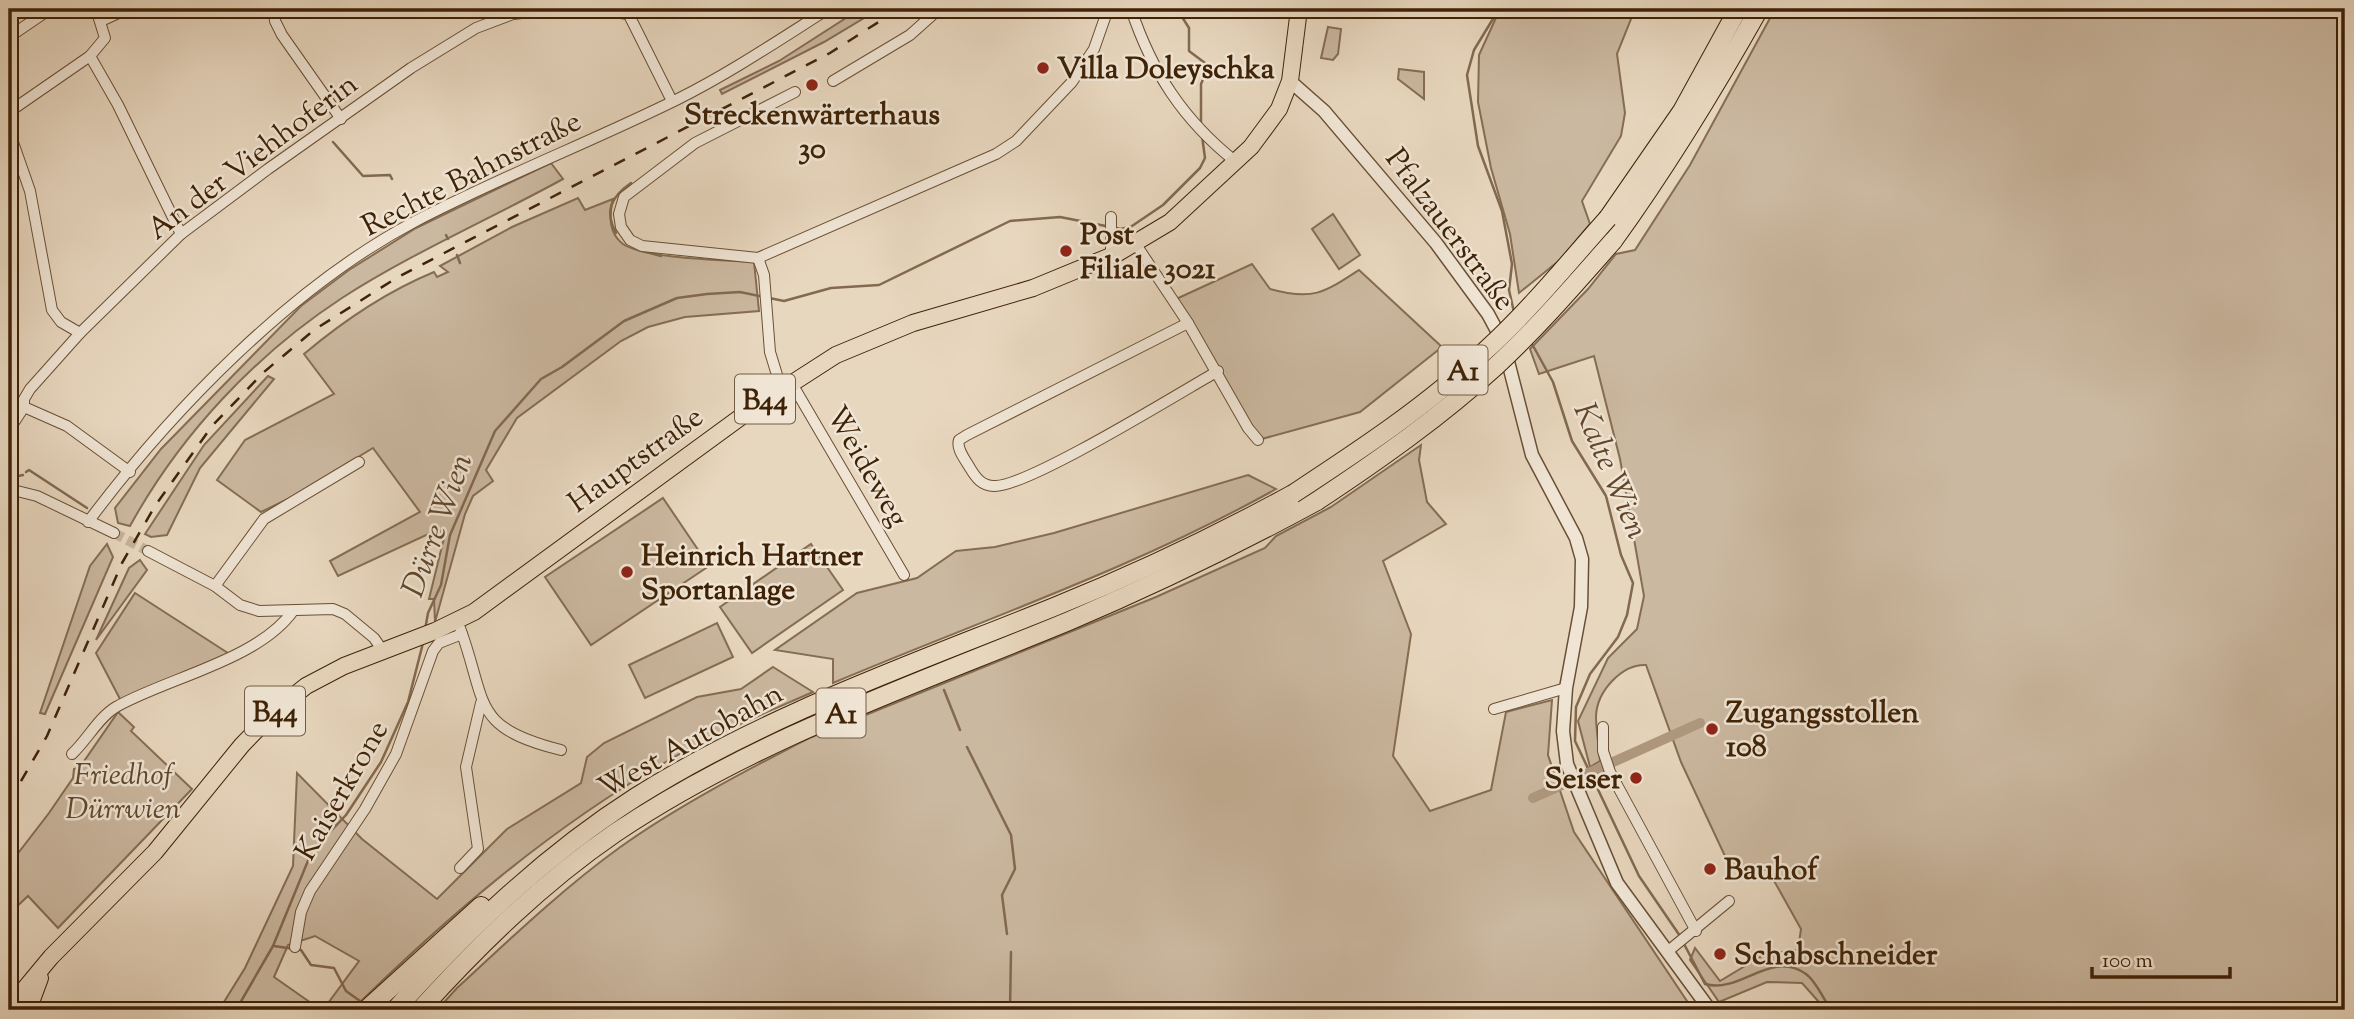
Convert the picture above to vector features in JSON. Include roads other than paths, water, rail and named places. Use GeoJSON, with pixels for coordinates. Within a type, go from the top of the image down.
{"type":"FeatureCollection","features":[{"type":"Feature","properties":{"kind":"highway","name":"West Autobahn"},"geometry":{"type":"LineString","coordinates":[[395,1010],[481,920],[555,855],[636,797],[750,734],[926,656],[1140,570],[1293,494],[1383,436],[1485,352],[1534,303],[1608,218],[1682,111],[1738,9]]}},
{"type":"Feature","properties":{"kind":"highway","name":"West Autobahn"},"geometry":{"type":"LineString","coordinates":[[420,1010],[493,933],[550,883],[614,835],[711,775],[818,723],[1150,586],[1232,548],[1317,501],[1391,452],[1495,366],[1546,317],[1613,241],[1701,111],[1759,9]]}},
{"type":"Feature","properties":{"kind":"highway"},"geometry":{"type":"LineString","coordinates":[[366,1010],[424,954],[522,871],[555,855]]}},
{"type":"Feature","properties":{"kind":"main road","name":"Hauptstraße"},"geometry":{"type":"LineString","coordinates":[[383,651],[435,631],[460,628],[499,595],[786,385],[836,355],[878,336],[1034,288],[1111,256],[1184,210],[1236,162],[1279,109],[1290,81],[1299,9]]}},
{"type":"Feature","properties":{"kind":"main road","name":"B44"},"geometry":{"type":"LineString","coordinates":[[22,1003],[45,965],[147,861],[242,745],[275,711],[306,687],[383,651]]}},
{"type":"Feature","properties":{"kind":"street"},"geometry":{"type":"LineString","coordinates":[[9,37],[50,9]]}},
{"type":"Feature","properties":{"kind":"street"},"geometry":{"type":"LineString","coordinates":[[9,112],[90,56],[104,43],[102,21],[96,9]]}},
{"type":"Feature","properties":{"kind":"street"},"geometry":{"type":"LineString","coordinates":[[102,21],[127,9]]}},
{"type":"Feature","properties":{"kind":"street"},"geometry":{"type":"LineString","coordinates":[[274,9],[275,21],[282,36],[341,119]]}},
{"type":"Feature","properties":{"kind":"street","name":"An der Viehhoferin"},"geometry":{"type":"LineString","coordinates":[[9,430],[24,407],[24,399],[30,388],[80,333],[181,234],[411,68],[476,28],[513,14],[556,9]]}},
{"type":"Feature","properties":{"kind":"street"},"geometry":{"type":"LineString","coordinates":[[591,9],[627,11],[672,101]]}},
{"type":"Feature","properties":{"kind":"street","name":"Rechte Bahnstraße"},"geometry":{"type":"LineString","coordinates":[[89,522],[188,402],[298,302],[345,268],[413,223],[672,101],[767,48],[828,9]]}},
{"type":"Feature","properties":{"kind":"street"},"geometry":{"type":"LineString","coordinates":[[833,81],[910,36],[939,9]]}},
{"type":"Feature","properties":{"kind":"street"},"geometry":{"type":"LineString","coordinates":[[795,92],[692,139],[624,197],[619,214],[621,228],[630,240],[642,246],[758,258],[970,167],[1016,141],[1078,74],[1094,49],[1108,9]]}},
{"type":"Feature","properties":{"kind":"street"},"geometry":{"type":"LineString","coordinates":[[1131,9],[1152,64],[1194,125],[1236,162]]}},
{"type":"Feature","properties":{"kind":"street"},"geometry":{"type":"LineString","coordinates":[[90,56],[118,105],[181,234]]}},
{"type":"Feature","properties":{"kind":"street","name":"Pfalzauerstraße"},"geometry":{"type":"LineString","coordinates":[[1290,81],[1324,111],[1436,243],[1488,314],[1503,342],[1532,456],[1576,538],[1582,559],[1581,607],[1566,688],[1564,750],[1581,802],[1617,883],[1671,949],[1710,1010]]}},
{"type":"Feature","properties":{"kind":"street"},"geometry":{"type":"LineString","coordinates":[[9,131],[30,191],[52,310],[61,322],[80,333]]}},
{"type":"Feature","properties":{"kind":"street"},"geometry":{"type":"LineString","coordinates":[[1111,217],[1111,256]]}},
{"type":"Feature","properties":{"kind":"street"},"geometry":{"type":"LineString","coordinates":[[1135,243],[1188,323],[1248,428],[1258,440]]}},
{"type":"Feature","properties":{"kind":"street","name":"Weideweg"},"geometry":{"type":"LineString","coordinates":[[758,258],[765,288],[773,369],[786,385],[905,575]]}},
{"type":"Feature","properties":{"kind":"street"},"geometry":{"type":"LineString","coordinates":[[1188,323],[959,440],[958,447],[976,478],[989,485],[1000,486],[1056,461],[1218,372]]}},
{"type":"Feature","properties":{"kind":"street"},"geometry":{"type":"LineString","coordinates":[[24,407],[66,426],[130,472]]}},
{"type":"Feature","properties":{"kind":"street"},"geometry":{"type":"LineString","coordinates":[[215,586],[264,519],[359,462]]}},
{"type":"Feature","properties":{"kind":"street"},"geometry":{"type":"LineString","coordinates":[[9,489],[37,496],[114,533]]}},
{"type":"Feature","properties":{"kind":"street"},"geometry":{"type":"LineString","coordinates":[[148,551],[215,586],[240,605],[259,611],[322,608],[345,614],[374,638],[383,651]]}},
{"type":"Feature","properties":{"kind":"street"},"geometry":{"type":"LineString","coordinates":[[72,754],[112,709],[257,642],[285,622],[293,611]]}},
{"type":"Feature","properties":{"kind":"street"},"geometry":{"type":"LineString","coordinates":[[460,628],[481,703],[489,717],[505,730],[561,750]]}},
{"type":"Feature","properties":{"kind":"street","name":"Kaiserkrone"},"geometry":{"type":"LineString","coordinates":[[295,947],[301,912],[310,891],[365,809],[396,754],[433,650],[460,628]]}},
{"type":"Feature","properties":{"kind":"street"},"geometry":{"type":"LineString","coordinates":[[1494,709],[1566,688]]}},
{"type":"Feature","properties":{"kind":"street"},"geometry":{"type":"LineString","coordinates":[[460,868],[478,849],[466,767],[481,703]]}},
{"type":"Feature","properties":{"kind":"street"},"geometry":{"type":"LineString","coordinates":[[1602,727],[1603,751],[1610,772],[1694,932]]}},
{"type":"Feature","properties":{"kind":"street"},"geometry":{"type":"LineString","coordinates":[[1671,949],[1729,901]]}},
{"type":"Feature","properties":{"kind":"waterway","name":"Dürre Wien"},"geometry":{"type":"LineString","coordinates":[[1177,9],[1189,28],[1189,51],[1209,66],[1201,84],[1201,126]]}},
{"type":"Feature","properties":{"kind":"waterway","name":"Kalte Wien"},"geometry":{"type":"LineString","coordinates":[[1499,9],[1474,50],[1467,75],[1478,146],[1502,211],[1512,264],[1509,290],[1514,312]]}},
{"type":"Feature","properties":{"kind":"waterway","name":"Dürre Wien"},"geometry":{"type":"LineString","coordinates":[[425,630],[428,613],[441,585],[450,535],[495,431],[541,379],[562,367],[624,321],[677,298],[740,292],[784,301],[831,288],[879,285],[1010,221],[1060,217],[1121,229],[1132,226],[1163,205],[1200,168],[1205,158],[1202,136]]}},
{"type":"Feature","properties":{"kind":"waterway"},"geometry":{"type":"LineString","coordinates":[[333,142],[363,176],[390,175],[392,179]]}},
{"type":"Feature","properties":{"kind":"waterway"},"geometry":{"type":"LineString","coordinates":[[616,233],[610,211],[614,199],[631,183]]}},
{"type":"Feature","properties":{"kind":"waterway"},"geometry":{"type":"LineString","coordinates":[[446,235],[448,239]]}},
{"type":"Feature","properties":{"kind":"waterway"},"geometry":{"type":"LineString","coordinates":[[639,250],[661,256]]}},
{"type":"Feature","properties":{"kind":"waterway"},"geometry":{"type":"LineString","coordinates":[[457,255],[460,263]]}},
{"type":"Feature","properties":{"kind":"waterway","name":"Kalte Wien"},"geometry":{"type":"LineString","coordinates":[[1531,342],[1553,382],[1572,441],[1606,496],[1621,555],[1633,583],[1627,615],[1618,637],[1590,674],[1576,707],[1575,741],[1639,876],[1680,936]]}},
{"type":"Feature","properties":{"kind":"waterway"},"geometry":{"type":"LineString","coordinates":[[26,472],[29,470],[87,508]]}},
{"type":"Feature","properties":{"kind":"waterway"},"geometry":{"type":"LineString","coordinates":[[9,478],[23,475]]}},
{"type":"Feature","properties":{"kind":"waterway","name":"Dürre Wien"},"geometry":{"type":"LineString","coordinates":[[236,1010],[273,946],[312,851],[346,815],[381,762],[408,702],[423,643]]}},
{"type":"Feature","properties":{"kind":"waterway"},"geometry":{"type":"LineString","coordinates":[[944,690],[960,730]]}},
{"type":"Feature","properties":{"kind":"waterway"},"geometry":{"type":"LineString","coordinates":[[1533,798],[1700,723]]}},
{"type":"Feature","properties":{"kind":"waterway"},"geometry":{"type":"LineString","coordinates":[[967,747],[1011,835],[1015,869],[1002,895],[1007,934]]}},
{"type":"Feature","properties":{"kind":"waterway","name":"Kalte Wien"},"geometry":{"type":"LineString","coordinates":[[1683,942],[1705,984],[1731,983],[1780,966],[1793,968],[1810,977],[1831,1010]]}},
{"type":"Feature","properties":{"kind":"waterway"},"geometry":{"type":"LineString","coordinates":[[274,946],[301,950],[311,965],[334,968],[346,991],[360,1001]]}},
{"type":"Feature","properties":{"kind":"waterway"},"geometry":{"type":"LineString","coordinates":[[1010,1010],[1011,952]]}},
{"type":"Feature","properties":{"kind":"tunnel"},"geometry":{"type":"LineString","coordinates":[[114,533],[148,551]]}},
{"type":"Feature","properties":{"kind":"railway"},"geometry":{"type":"LineString","coordinates":[[9,802],[47,736],[122,563],[155,506],[212,426],[264,372],[314,330],[398,277],[830,53],[899,9]]}},
{"type":"Feature","properties":{"kind":"place","name":"Villa Doleyschka"},"geometry":{"type":"Point","coordinates":[1043,68]}},
{"type":"Feature","properties":{"kind":"place","name":"Streckenwärterhaus 30"},"geometry":{"type":"Point","coordinates":[812,85]}},
{"type":"Feature","properties":{"kind":"place","name":"Post Filiale 3021"},"geometry":{"type":"Point","coordinates":[1066,251]}},
{"type":"Feature","properties":{"kind":"place","name":"Heinrich Hartner Sportanlage"},"geometry":{"type":"Point","coordinates":[627,572]}},
{"type":"Feature","properties":{"kind":"place","name":"Zugangsstollen 108"},"geometry":{"type":"Point","coordinates":[1712,729]}},
{"type":"Feature","properties":{"kind":"place","name":"Seiser"},"geometry":{"type":"Point","coordinates":[1636,778]}},
{"type":"Feature","properties":{"kind":"place","name":"Bauhof"},"geometry":{"type":"Point","coordinates":[1710,869]}},
{"type":"Feature","properties":{"kind":"place","name":"Schabschneider"},"geometry":{"type":"Point","coordinates":[1720,954]}},
{"type":"Feature","properties":{"kind":"park label","name":"Friedhof Dürrwien"},"geometry":{"type":"Point","coordinates":[123,791]}}]}
